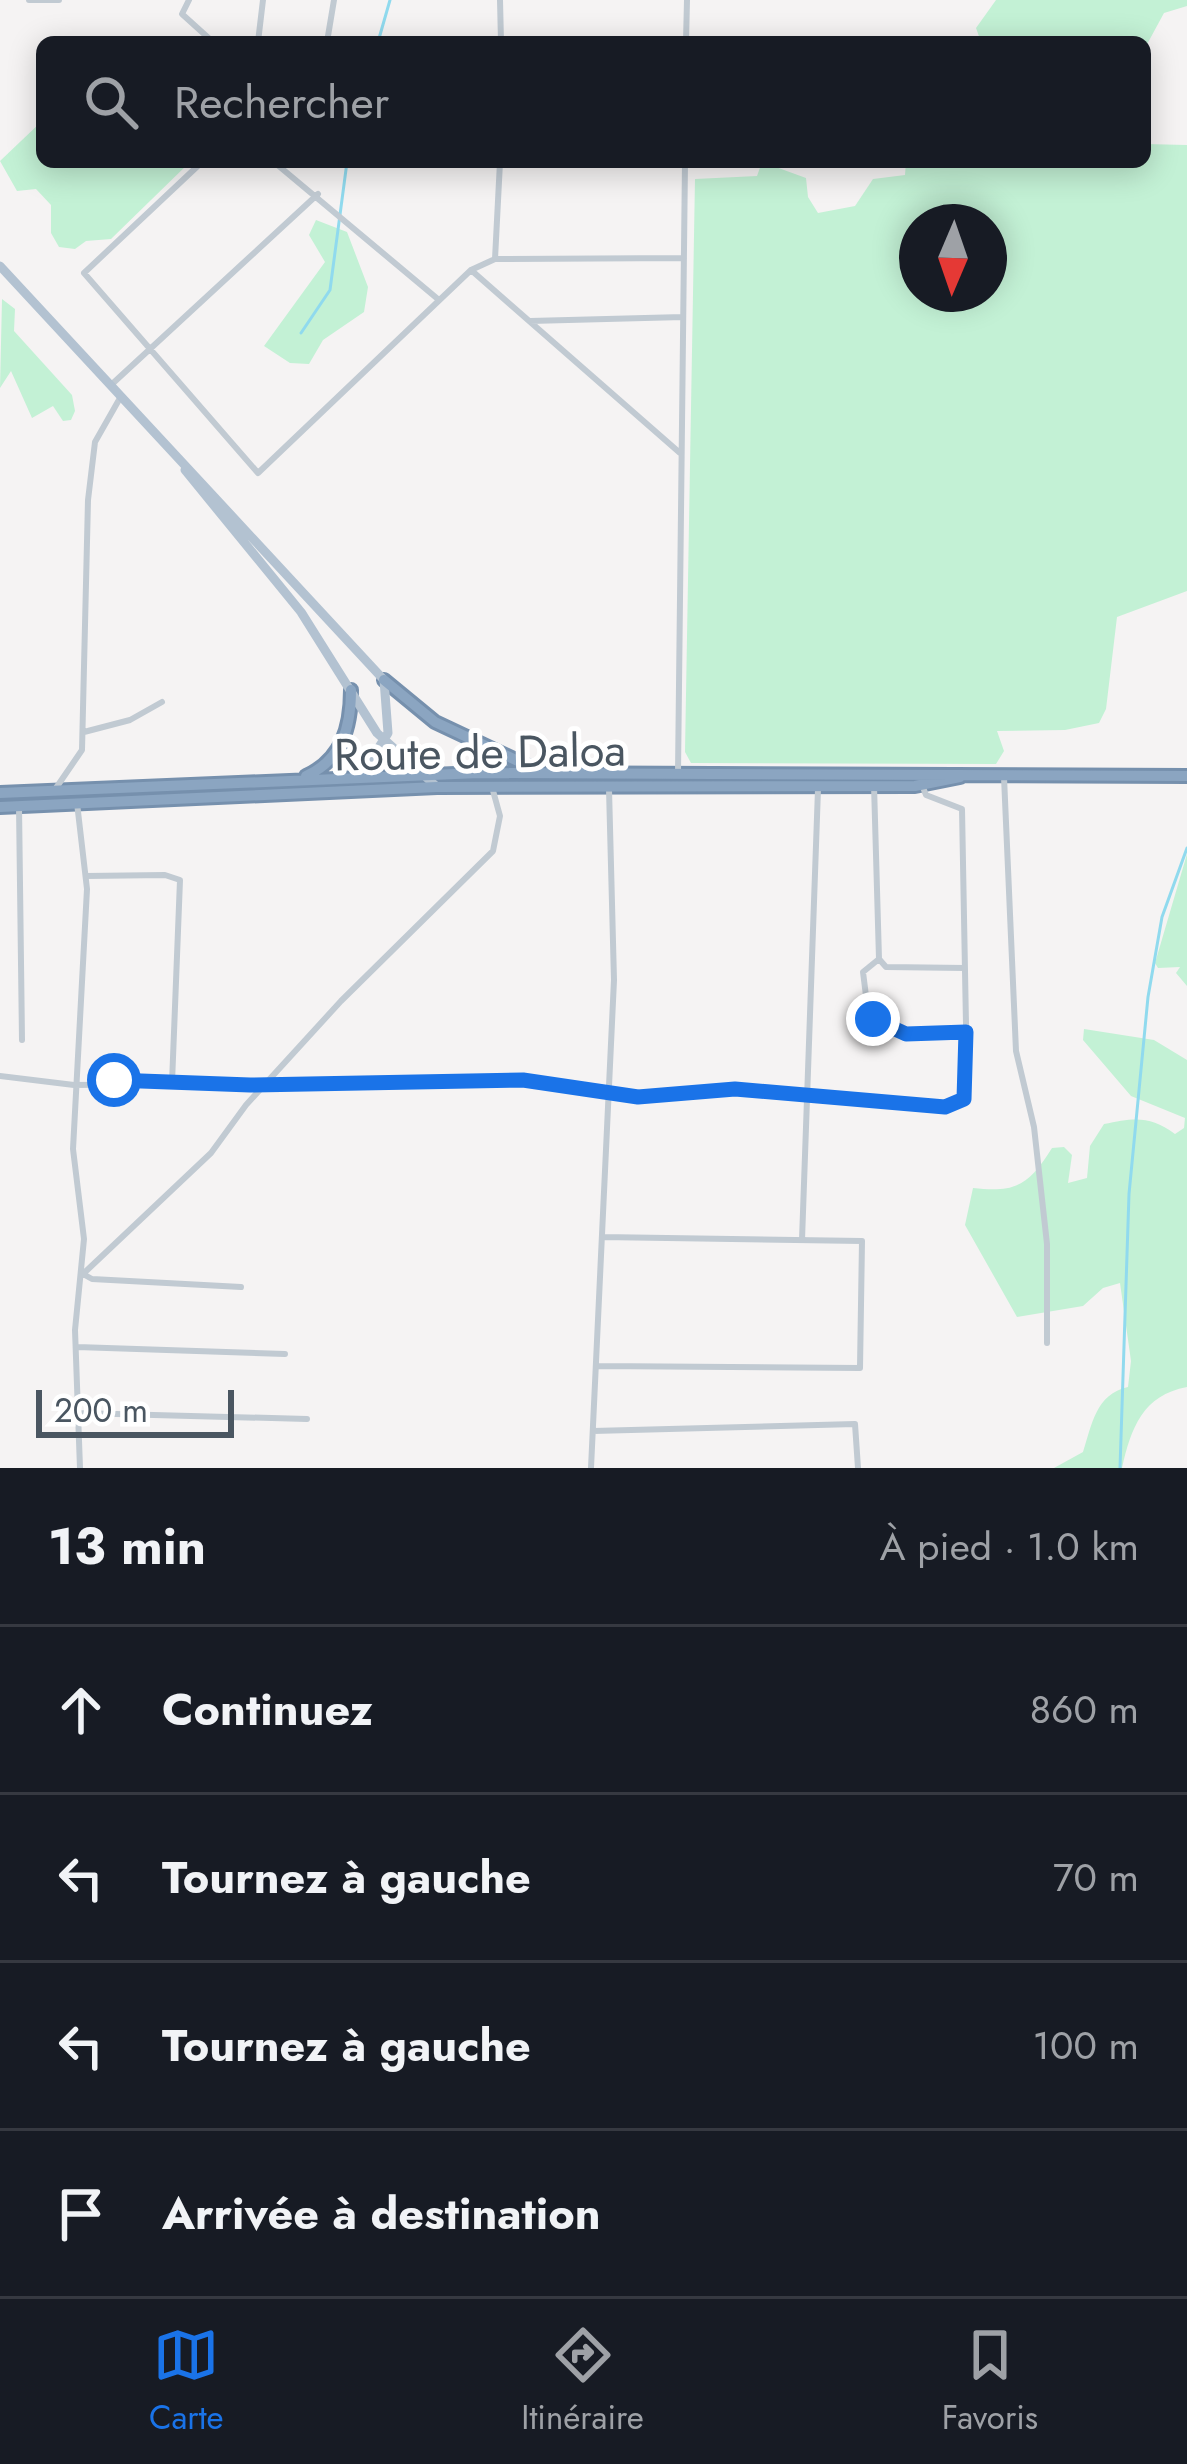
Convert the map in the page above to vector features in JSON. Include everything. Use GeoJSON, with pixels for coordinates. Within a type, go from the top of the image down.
{"type":"FeatureCollection","features":[{"type":"Feature","properties":{"kind":"highway"},"geometry":{"type":"LineString","coordinates":[[384,680],[435,722],[548,774]]}},
{"type":"Feature","properties":{"kind":"highway"},"geometry":{"type":"LineString","coordinates":[[292,780],[313,773],[340,747],[350,722],[351,690]]}},
{"type":"Feature","properties":{"kind":"highway","name":"Route de Daloa"},"geometry":{"type":"LineString","coordinates":[[0,794],[419,775],[960,777]]}},
{"type":"Feature","properties":{"kind":"highway"},"geometry":{"type":"LineString","coordinates":[[960,777],[1187,776]]}},
{"type":"Feature","properties":{"kind":"highway","name":"Route de Daloa"},"geometry":{"type":"LineString","coordinates":[[0,807],[437,787],[922,785],[960,777]]}},
{"type":"Feature","properties":{"kind":"main road"},"geometry":{"type":"LineString","coordinates":[[0,266],[384,680],[390,710],[385,743],[360,777],[339,790]]}},
{"type":"Feature","properties":{"kind":"main road"},"geometry":{"type":"LineString","coordinates":[[176,455],[301,612],[385,743],[437,787]]}},
{"type":"Feature","properties":{"kind":"street"},"geometry":{"type":"LineString","coordinates":[[29,0],[59,0]]}},
{"type":"Feature","properties":{"kind":"street"},"geometry":{"type":"LineString","coordinates":[[190,0],[182,14],[206,36]]}},
{"type":"Feature","properties":{"kind":"street"},"geometry":{"type":"LineString","coordinates":[[259,36],[262,0]]}},
{"type":"Feature","properties":{"kind":"street"},"geometry":{"type":"LineString","coordinates":[[327,36],[334,0]]}},
{"type":"Feature","properties":{"kind":"street"},"geometry":{"type":"LineString","coordinates":[[500,0],[501,36]]}},
{"type":"Feature","properties":{"kind":"street"},"geometry":{"type":"LineString","coordinates":[[686,36],[687,0]]}},
{"type":"Feature","properties":{"kind":"street"},"geometry":{"type":"LineString","coordinates":[[196,168],[84,273],[258,473],[471,270],[496,259],[684,258]]}},
{"type":"Feature","properties":{"kind":"street"},"geometry":{"type":"LineString","coordinates":[[282,168],[439,300]]}},
{"type":"Feature","properties":{"kind":"street"},"geometry":{"type":"LineString","coordinates":[[496,259],[500,168]]}},
{"type":"Feature","properties":{"kind":"street"},"geometry":{"type":"LineString","coordinates":[[678,773],[685,168]]}},
{"type":"Feature","properties":{"kind":"street"},"geometry":{"type":"LineString","coordinates":[[111,386],[318,194]]}},
{"type":"Feature","properties":{"kind":"street"},"geometry":{"type":"LineString","coordinates":[[471,270],[681,454]]}},
{"type":"Feature","properties":{"kind":"street"},"geometry":{"type":"LineString","coordinates":[[530,321],[683,317]]}},
{"type":"Feature","properties":{"kind":"street"},"geometry":{"type":"LineString","coordinates":[[53,791],[77,762],[84,732],[88,500],[95,442],[122,397]]}},
{"type":"Feature","properties":{"kind":"street"},"geometry":{"type":"LineString","coordinates":[[84,732],[130,720],[162,702]]}},
{"type":"Feature","properties":{"kind":"street"},"geometry":{"type":"LineString","coordinates":[[1004,777],[1016,1051],[1034,1126],[1047,1244],[1047,1343]]}},
{"type":"Feature","properties":{"kind":"street"},"geometry":{"type":"LineString","coordinates":[[802,1240],[818,785]]}},
{"type":"Feature","properties":{"kind":"street"},"geometry":{"type":"LineString","coordinates":[[874,785],[879,959],[886,968],[965,968]]}},
{"type":"Feature","properties":{"kind":"street"},"geometry":{"type":"LineString","coordinates":[[0,1076],[74,1085],[523,1080],[608,1095],[667,1096],[735,1089],[945,1107],[960,1103],[966,1093],[962,809],[926,795],[922,785]]}},
{"type":"Feature","properties":{"kind":"street"},"geometry":{"type":"LineString","coordinates":[[591,1468],[614,980],[609,786]]}},
{"type":"Feature","properties":{"kind":"street"},"geometry":{"type":"LineString","coordinates":[[83,1274],[211,1153],[246,1106],[424,914],[493,851],[500,816],[492,787]]}},
{"type":"Feature","properties":{"kind":"street"},"geometry":{"type":"LineString","coordinates":[[77,803],[86,876],[74,1085],[83,1274],[77,1347],[80,1468]]}},
{"type":"Feature","properties":{"kind":"street"},"geometry":{"type":"LineString","coordinates":[[19,806],[22,1040]]}},
{"type":"Feature","properties":{"kind":"street"},"geometry":{"type":"LineString","coordinates":[[86,876],[165,875],[180,880],[172,1083]]}},
{"type":"Feature","properties":{"kind":"street"},"geometry":{"type":"LineString","coordinates":[[879,959],[863,972],[862,985],[878,1025],[906,1034],[966,1032]]}},
{"type":"Feature","properties":{"kind":"street"},"geometry":{"type":"LineString","coordinates":[[596,1366],[860,1368],[862,1241],[602,1237]]}},
{"type":"Feature","properties":{"kind":"street"},"geometry":{"type":"LineString","coordinates":[[83,1274],[92,1279],[241,1287]]}},
{"type":"Feature","properties":{"kind":"street"},"geometry":{"type":"LineString","coordinates":[[77,1347],[285,1354]]}},
{"type":"Feature","properties":{"kind":"street"},"geometry":{"type":"LineString","coordinates":[[79,1413],[307,1420]]}},
{"type":"Feature","properties":{"kind":"street"},"geometry":{"type":"LineString","coordinates":[[593,1431],[855,1424],[858,1468]]}},
{"type":"Feature","properties":{"kind":"green space"},"geometry":{"type":"Polygon","coordinates":[[[996,0],[1187,0],[1187,6],[1164,13],[1151,37],[979,36],[976,28],[996,0]]]}},
{"type":"Feature","properties":{"kind":"green space"},"geometry":{"type":"Polygon","coordinates":[[[36,127],[36,168],[184,168],[111,239],[86,241],[75,249],[59,247],[51,233],[51,205],[36,189],[17,191],[0,161],[36,127]]]}},
{"type":"Feature","properties":{"kind":"green space"},"geometry":{"type":"Polygon","coordinates":[[[1151,144],[1187,145],[1187,591],[1117,617],[1106,709],[1099,723],[1065,730],[997,731],[1004,751],[996,764],[691,763],[685,752],[695,179],[757,176],[760,168],[778,168],[806,178],[808,197],[818,213],[855,206],[873,179],[905,175],[906,168],[1151,168],[1151,144]]]}},
{"type":"Feature","properties":{"kind":"green space"},"geometry":{"type":"Polygon","coordinates":[[[316,220],[347,232],[368,287],[364,312],[323,340],[309,364],[290,363],[264,346],[325,262],[309,235],[316,220]]]}},
{"type":"Feature","properties":{"kind":"green space"},"geometry":{"type":"Polygon","coordinates":[[[2,299],[15,309],[14,331],[72,395],[75,411],[71,420],[63,421],[53,406],[32,418],[11,371],[0,388],[2,299]]]}},
{"type":"Feature","properties":{"kind":"green space"},"geometry":{"type":"Polygon","coordinates":[[[1187,854],[1187,986],[1176,973],[1180,967],[1158,968],[1155,963],[1187,854]]]}},
{"type":"Feature","properties":{"kind":"green space"},"geometry":{"type":"Polygon","coordinates":[[[1084,1029],[1154,1040],[1187,1060],[1187,1387],[1149,1406],[1130,1440],[1122,1468],[1054,1468],[1083,1452],[1102,1403],[1128,1387],[1131,1361],[1120,1283],[1103,1288],[1083,1306],[1017,1317],[965,1225],[973,1188],[1020,1184],[1052,1148],[1064,1147],[1072,1155],[1068,1183],[1087,1178],[1090,1146],[1104,1124],[1141,1120],[1175,1134],[1184,1128],[1185,1118],[1131,1096],[1083,1040],[1084,1029]]]}},
{"type":"Feature","properties":{"kind":"waterway"},"geometry":{"type":"LineString","coordinates":[[380,36],[390,0]]}},
{"type":"Feature","properties":{"kind":"waterway"},"geometry":{"type":"LineString","coordinates":[[301,333],[330,290],[346,168]]}},
{"type":"Feature","properties":{"kind":"waterway"},"geometry":{"type":"LineString","coordinates":[[1120,1468],[1129,1194],[1148,997],[1162,917],[1187,848]]}},
{"type":"Feature","properties":{"kind":"route"},"geometry":{"type":"LineString","coordinates":[[114,1080],[250,1085],[523,1080],[638,1097],[735,1089],[945,1107],[964,1099],[966,1032],[906,1034],[882,1028],[873,1019]]}}]}
